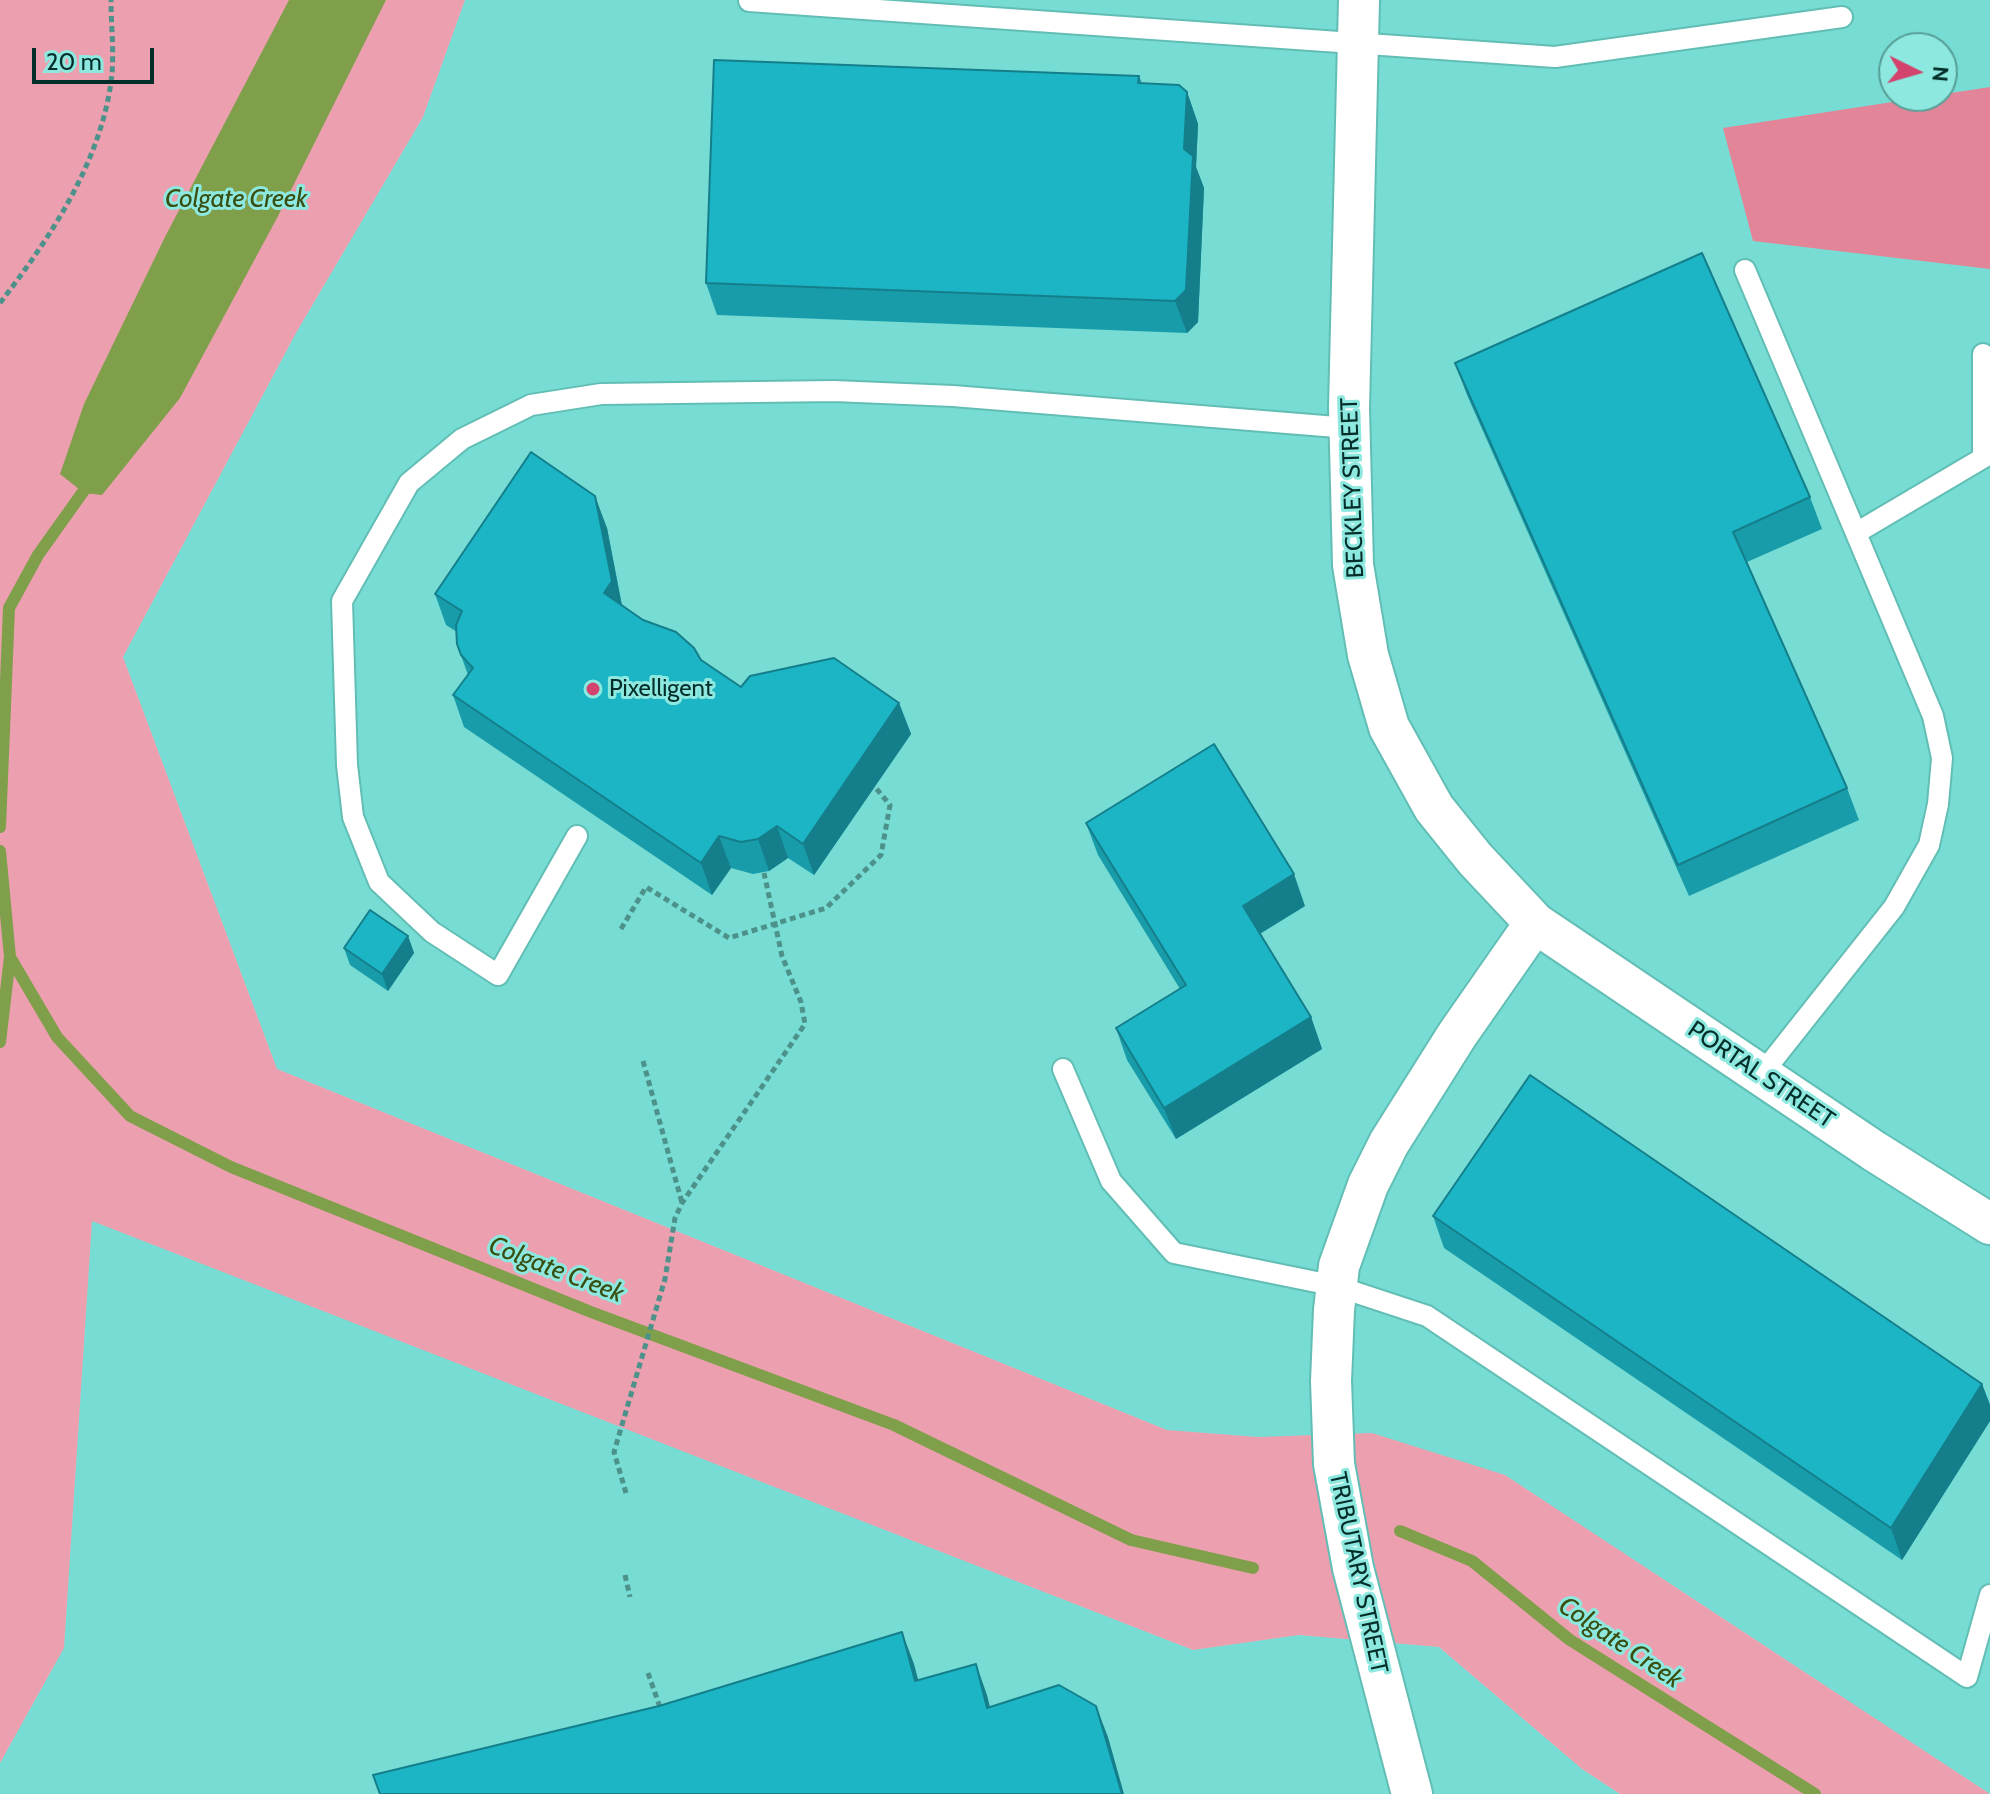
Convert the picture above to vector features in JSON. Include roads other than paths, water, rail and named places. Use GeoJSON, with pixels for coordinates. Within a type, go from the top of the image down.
{"type":"FeatureCollection","features":[{"type":"Feature","properties":{"kind":"street","name":"BECKLEY STREET"},"geometry":{"type":"LineString","coordinates":[[1359,0],[1349,428],[1353,565],[1368,655],[1389,727],[1434,808],[1475,859],[1535,923]]}},
{"type":"Feature","properties":{"kind":"street","name":"PORTAL STREET"},"geometry":{"type":"LineString","coordinates":[[1535,923],[1990,1224]]}},
{"type":"Feature","properties":{"kind":"street","name":"TRIBUTARY STREET"},"geometry":{"type":"LineString","coordinates":[[1412,1794],[1353,1568],[1334,1464],[1331,1381],[1336,1286],[1350,1229],[1389,1143],[1457,1035],[1535,923]]}},
{"type":"Feature","properties":{"kind":"lane"},"geometry":{"type":"LineString","coordinates":[[749,1],[1555,57],[1842,17]]}},
{"type":"Feature","properties":{"kind":"lane"},"geometry":{"type":"LineString","coordinates":[[1745,270],[1933,716],[1942,758],[1938,804],[1929,845],[1894,907],[1761,1075]]}},
{"type":"Feature","properties":{"kind":"lane"},"geometry":{"type":"LineString","coordinates":[[1856,533],[1983,458],[1983,354]]}},
{"type":"Feature","properties":{"kind":"lane"},"geometry":{"type":"LineString","coordinates":[[577,836],[498,975],[432,932],[379,882],[353,817],[347,765],[342,601],[409,483],[462,439],[531,405],[601,394],[834,391],[953,396],[1349,428]]}},
{"type":"Feature","properties":{"kind":"lane"},"geometry":{"type":"LineString","coordinates":[[1063,1069],[1111,1181],[1174,1253],[1336,1286],[1427,1316],[1967,1677],[1990,1595]]}},
{"type":"Feature","properties":{"kind":"water","name":"Colgate Creek"},"geometry":{"type":"Polygon","coordinates":[[[289,0],[386,0],[277,218],[180,398],[102,495],[84,493],[60,474],[84,404],[165,237],[289,0]]]}},
{"type":"Feature","properties":{"kind":"waterway","name":"Colgate Creek"},"geometry":{"type":"LineString","coordinates":[[0,827],[9,608],[38,555],[90,482]]}},
{"type":"Feature","properties":{"kind":"waterway","name":"Colgate Creek"},"geometry":{"type":"LineString","coordinates":[[0,851],[10,957],[57,1037],[130,1116],[231,1167],[591,1312],[894,1425],[1131,1540],[1253,1568]]}},
{"type":"Feature","properties":{"kind":"waterway"},"geometry":{"type":"LineString","coordinates":[[0,1042],[10,957]]}},
{"type":"Feature","properties":{"kind":"waterway","name":"Colgate Creek"},"geometry":{"type":"LineString","coordinates":[[1400,1531],[1472,1561],[1570,1640],[1815,1794]]}},
{"type":"Feature","properties":{"kind":"place","name":"Pixelligent"},"geometry":{"type":"Point","coordinates":[593,689]}}]}
